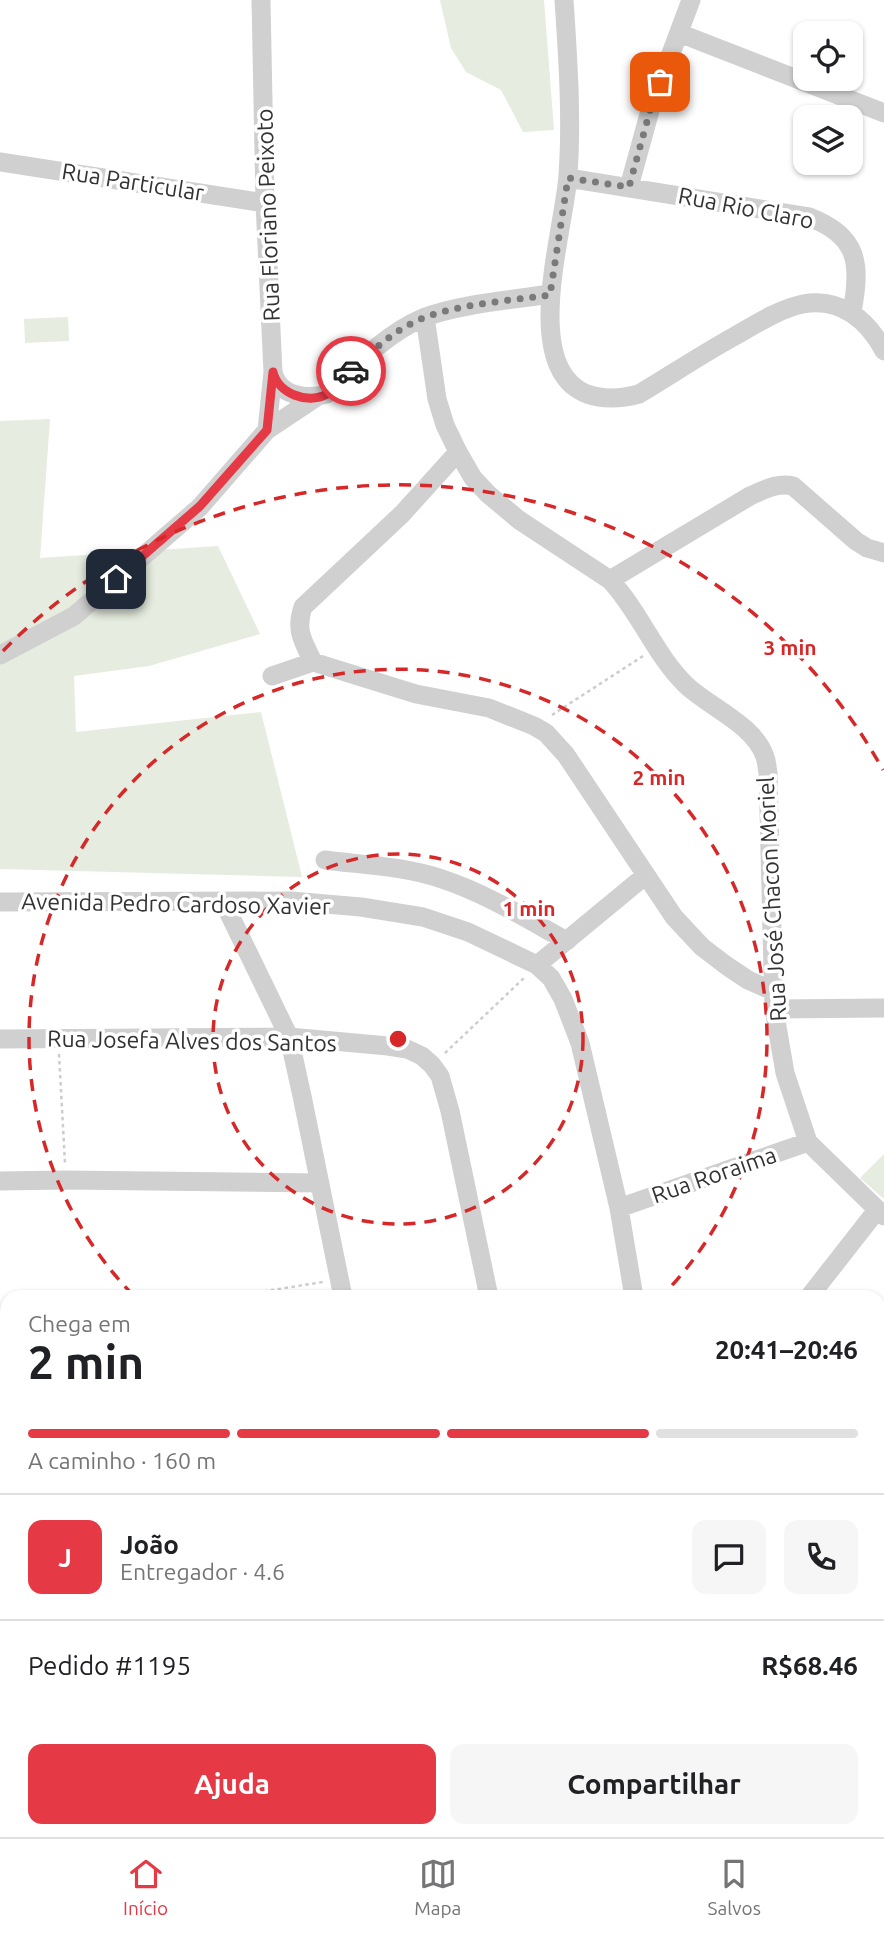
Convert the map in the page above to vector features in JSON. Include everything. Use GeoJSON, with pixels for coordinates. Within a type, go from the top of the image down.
{"type":"FeatureCollection","features":[{"type":"Feature","properties":{"kind":"street","name":"Rua Floriano Peixoto"},"geometry":{"type":"LineString","coordinates":[[261,0],[265,203],[273,372],[267,430]]}},
{"type":"Feature","properties":{"kind":"street"},"geometry":{"type":"LineString","coordinates":[[564,0],[571,110],[568,178],[550,295],[553,347],[560,369],[570,385],[594,396],[610,399],[639,394],[751,326],[803,304],[835,305],[852,312],[877,338],[884,352]]}},
{"type":"Feature","properties":{"kind":"street"},"geometry":{"type":"LineString","coordinates":[[629,187],[651,107],[691,0]]}},
{"type":"Feature","properties":{"kind":"street"},"geometry":{"type":"LineString","coordinates":[[679,33],[884,113]]}},
{"type":"Feature","properties":{"kind":"street","name":"Rua Particular"},"geometry":{"type":"LineString","coordinates":[[0,162],[265,203]]}},
{"type":"Feature","properties":{"kind":"street","name":"Rua Rio Claro"},"geometry":{"type":"LineString","coordinates":[[568,178],[809,217],[825,223],[849,246],[855,262],[858,281],[852,312]]}},
{"type":"Feature","properties":{"kind":"street"},"geometry":{"type":"LineString","coordinates":[[273,372],[275,380],[289,393],[307,397],[327,394],[387,338],[425,317],[457,309],[550,295]]}},
{"type":"Feature","properties":{"kind":"street","name":"Rua José Chacon Moriel"},"geometry":{"type":"LineString","coordinates":[[425,317],[437,399],[445,425],[473,478],[488,495],[519,520],[610,580],[684,684],[703,701],[738,724],[760,745],[768,773],[774,1000],[785,1073],[808,1142],[880,1213]]}},
{"type":"Feature","properties":{"kind":"street"},"geometry":{"type":"LineString","coordinates":[[0,655],[74,616],[200,506],[267,430],[318,396]]}},
{"type":"Feature","properties":{"kind":"street"},"geometry":{"type":"LineString","coordinates":[[313,662],[299,632],[299,618],[303,607],[402,514],[458,452]]}},
{"type":"Feature","properties":{"kind":"street"},"geometry":{"type":"LineString","coordinates":[[610,580],[750,496],[782,485],[793,486],[856,541],[867,548],[884,553]]}},
{"type":"Feature","properties":{"kind":"street"},"geometry":{"type":"LineString","coordinates":[[272,676],[313,662],[416,694],[489,708],[534,726],[545,733],[566,755],[674,916],[702,947],[774,1000],[884,1008]]}},
{"type":"Feature","properties":{"kind":"street"},"geometry":{"type":"LineString","coordinates":[[325,860],[408,870],[442,879],[484,897],[567,941]]}},
{"type":"Feature","properties":{"kind":"street"},"geometry":{"type":"LineString","coordinates":[[537,965],[646,875]]}},
{"type":"Feature","properties":{"kind":"street"},"geometry":{"type":"LineString","coordinates":[[223,901],[289,1037],[341,1288]]}},
{"type":"Feature","properties":{"kind":"street","name":"Avenida Pedro Cardoso Xavier"},"geometry":{"type":"LineString","coordinates":[[0,902],[292,901],[361,907],[423,917],[468,932],[537,965],[551,978],[563,999],[580,1042],[619,1208],[633,1290]]}},
{"type":"Feature","properties":{"kind":"street","name":"Rua Josefa Alves dos Santos"},"geometry":{"type":"LineString","coordinates":[[0,1039],[289,1037],[407,1049],[422,1056],[432,1065]]}},
{"type":"Feature","properties":{"kind":"street"},"geometry":{"type":"LineString","coordinates":[[432,1065],[440,1076],[450,1111],[488,1290]]}},
{"type":"Feature","properties":{"kind":"street","name":"Rua Roraima"},"geometry":{"type":"LineString","coordinates":[[619,1208],[808,1142]]}},
{"type":"Feature","properties":{"kind":"street"},"geometry":{"type":"LineString","coordinates":[[0,1181],[320,1183]]}},
{"type":"Feature","properties":{"kind":"street"},"geometry":{"type":"LineString","coordinates":[[815,1290],[880,1213]]}},
{"type":"Feature","properties":{"kind":"path"},"geometry":{"type":"LineString","coordinates":[[534,726],[657,648]]}},
{"type":"Feature","properties":{"kind":"path"},"geometry":{"type":"LineString","coordinates":[[432,1065],[537,965]]}},
{"type":"Feature","properties":{"kind":"path"},"geometry":{"type":"LineString","coordinates":[[58,1038],[66,1180]]}},
{"type":"Feature","properties":{"kind":"path"},"geometry":{"type":"LineString","coordinates":[[291,1290],[341,1288]]}},
{"type":"Feature","properties":{"kind":"shaded area"},"geometry":{"type":"Polygon","coordinates":[[[440,0],[544,0],[554,130],[523,132],[501,90],[466,72],[451,48],[440,0]]]}},
{"type":"Feature","properties":{"kind":"shaded area"},"geometry":{"type":"Polygon","coordinates":[[[68,317],[69,341],[25,343],[24,319],[68,317]]]}},
{"type":"Feature","properties":{"kind":"shaded area"},"geometry":{"type":"Polygon","coordinates":[[[50,419],[40,558],[218,546],[260,634],[149,666],[74,676],[76,732],[261,712],[302,877],[0,869],[0,421],[50,419]]]}},
{"type":"Feature","properties":{"kind":"shaded area"},"geometry":{"type":"Polygon","coordinates":[[[884,1154],[884,1199],[860,1178],[884,1154]]]}},
{"type":"Feature","properties":{"kind":"way so far"},"geometry":{"type":"LineString","coordinates":[[351,371],[387,338],[425,317],[457,309],[550,295],[568,178],[629,187],[660,82]]}},
{"type":"Feature","properties":{"kind":"route"},"geometry":{"type":"LineString","coordinates":[[116,579],[200,506],[267,430],[273,372],[279,386],[289,393],[307,397],[327,394],[351,371]]}}]}
